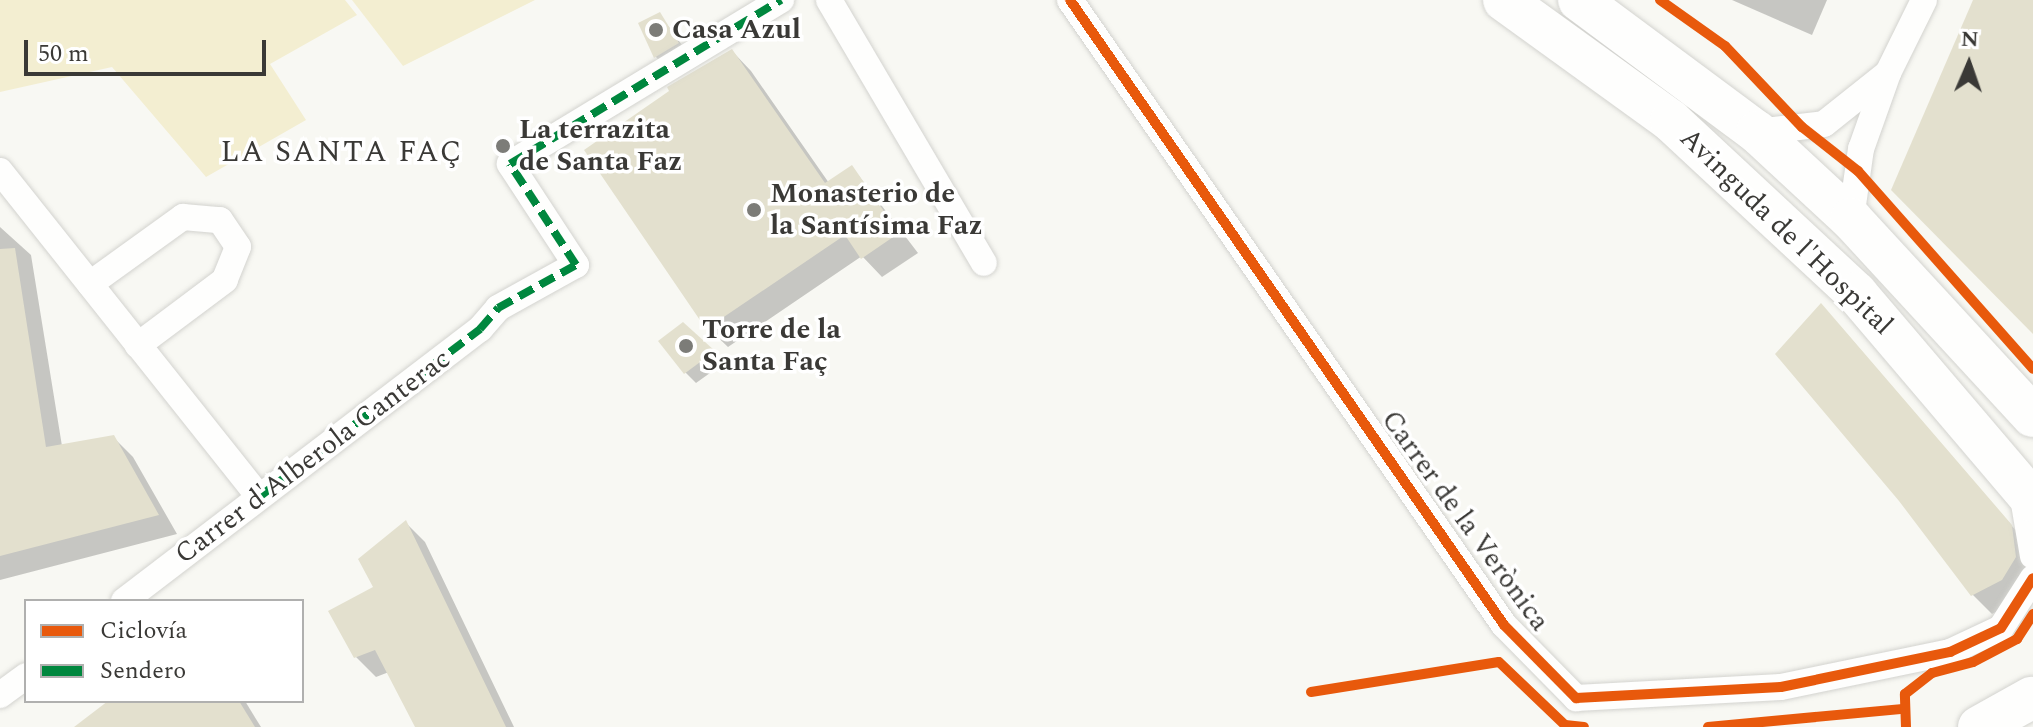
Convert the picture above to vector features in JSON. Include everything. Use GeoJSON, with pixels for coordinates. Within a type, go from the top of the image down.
{"type":"FeatureCollection","features":[{"type":"Feature","properties":{"kind":"main road","name":"Avinguda de l'Hospital"},"geometry":{"type":"LineString","coordinates":[[1504,0],[1671,121],[1856,293],[2027,494]]}},
{"type":"Feature","properties":{"kind":"main road","name":"Avinguda de l'Hospital"},"geometry":{"type":"LineString","coordinates":[[1579,0],[1757,132],[1851,219],[2033,416]]}},
{"type":"Feature","properties":{"kind":"main road"},"geometry":{"type":"LineString","coordinates":[[1979,727],[2030,706]]}},
{"type":"Feature","properties":{"kind":"street","name":"Carrer d'Alberola Canterac"},"geometry":{"type":"LineString","coordinates":[[127,599],[480,329],[498,308],[576,265],[510,164],[781,0]]}},
{"type":"Feature","properties":{"kind":"street"},"geometry":{"type":"LineString","coordinates":[[829,0],[984,263]]}},
{"type":"Feature","properties":{"kind":"street","name":"Carrer de la Verònica"},"geometry":{"type":"LineString","coordinates":[[1070,0],[1504,625],[1576,698],[1781,687],[1950,652],[2001,628],[2033,578]]}},
{"type":"Feature","properties":{"kind":"street"},"geometry":{"type":"LineString","coordinates":[[1851,219],[1861,149],[1888,73],[1924,0]]}},
{"type":"Feature","properties":{"kind":"street"},"geometry":{"type":"LineString","coordinates":[[1757,132],[1824,124],[1888,73]]}},
{"type":"Feature","properties":{"kind":"street"},"geometry":{"type":"LineString","coordinates":[[0,171],[259,497]]}},
{"type":"Feature","properties":{"kind":"street"},"geometry":{"type":"LineString","coordinates":[[90,284],[183,217],[220,220],[238,247],[225,280],[138,345]]}},
{"type":"Feature","properties":{"kind":"street"},"geometry":{"type":"LineString","coordinates":[[2027,494],[2033,556]]}},
{"type":"Feature","properties":{"kind":"street"},"geometry":{"type":"LineString","coordinates":[[0,695],[24,677]]}},
{"type":"Feature","properties":{"kind":"shaded area"},"geometry":{"type":"Polygon","coordinates":[[[0,0],[345,0],[357,15],[270,64],[306,120],[206,177],[112,67],[0,92],[0,0]]]}},
{"type":"Feature","properties":{"kind":"shaded area"},"geometry":{"type":"Polygon","coordinates":[[[352,0],[535,0],[403,66],[352,0]]]}},
{"type":"Feature","properties":{"kind":"building"},"geometry":{"type":"Polygon","coordinates":[[[1973,0],[2033,0],[2033,334],[1891,190],[1973,0]]]}},
{"type":"Feature","properties":{"kind":"building","name":"Casa Azul"},"geometry":{"type":"Polygon","coordinates":[[[660,12],[679,43],[654,58],[638,23],[660,12]]]}},
{"type":"Feature","properties":{"kind":"building","name":"Monasterio de la Santísima Faz"},"geometry":{"type":"Polygon","coordinates":[[[732,49],[825,183],[852,165],[899,233],[861,259],[845,235],[706,329],[584,150],[669,91],[667,87],[732,49]]]}},
{"type":"Feature","properties":{"kind":"building"},"geometry":{"type":"Polygon","coordinates":[[[15,248],[46,447],[114,435],[159,515],[0,556],[0,249],[15,248]]]}},
{"type":"Feature","properties":{"kind":"building"},"geometry":{"type":"Polygon","coordinates":[[[1821,303],[2012,525],[2016,557],[2002,580],[1971,596],[1899,501],[1775,354],[1821,303]]]}},
{"type":"Feature","properties":{"kind":"building","name":"Torre de la Santa Faç"},"geometry":{"type":"Polygon","coordinates":[[[683,322],[715,351],[684,374],[658,341],[683,322]]]}},
{"type":"Feature","properties":{"kind":"building"},"geometry":{"type":"Polygon","coordinates":[[[406,520],[506,727],[415,727],[375,650],[354,658],[328,611],[373,587],[358,559],[406,520]]]}},
{"type":"Feature","properties":{"kind":"building"},"geometry":{"type":"Polygon","coordinates":[[[105,703],[240,703],[255,727],[74,727],[105,703]]]}},
{"type":"Feature","properties":{"kind":"marked path"},"geometry":{"type":"LineString","coordinates":[[259,497],[480,329],[498,308],[576,265],[510,164],[781,0]]}},
{"type":"Feature","properties":{"kind":"cycle path"},"geometry":{"type":"LineString","coordinates":[[1070,0],[1504,625],[1576,698],[1781,687],[1950,652],[2001,628],[2033,578]]}},
{"type":"Feature","properties":{"kind":"cycle path"},"geometry":{"type":"LineString","coordinates":[[1660,0],[1725,46],[1802,127],[1858,171],[2033,369]]}},
{"type":"Feature","properties":{"kind":"cycle path"},"geometry":{"type":"LineString","coordinates":[[1906,727],[1905,694],[1932,673],[1973,662],[2017,639],[2033,614]]}},
{"type":"Feature","properties":{"kind":"cycle path"},"geometry":{"type":"LineString","coordinates":[[1311,692],[1499,662],[1565,725],[1584,727]]}},
{"type":"Feature","properties":{"kind":"cycle path"},"geometry":{"type":"LineString","coordinates":[[1708,727],[1903,709]]}},
{"type":"Feature","properties":{"kind":"place","name":"Casa Azul"},"geometry":{"type":"Point","coordinates":[656,30]}},
{"type":"Feature","properties":{"kind":"place","name":"La terrazita de Santa Faz"},"geometry":{"type":"Point","coordinates":[503,146]}},
{"type":"Feature","properties":{"kind":"place","name":"Monasterio de la Santísima Faz"},"geometry":{"type":"Point","coordinates":[754,210]}},
{"type":"Feature","properties":{"kind":"place","name":"Torre de la Santa Faç"},"geometry":{"type":"Point","coordinates":[686,346]}},
{"type":"Feature","properties":{"kind":"district","name":"LA SANTA FAÇ"},"geometry":{"type":"Point","coordinates":[342,152]}}]}
